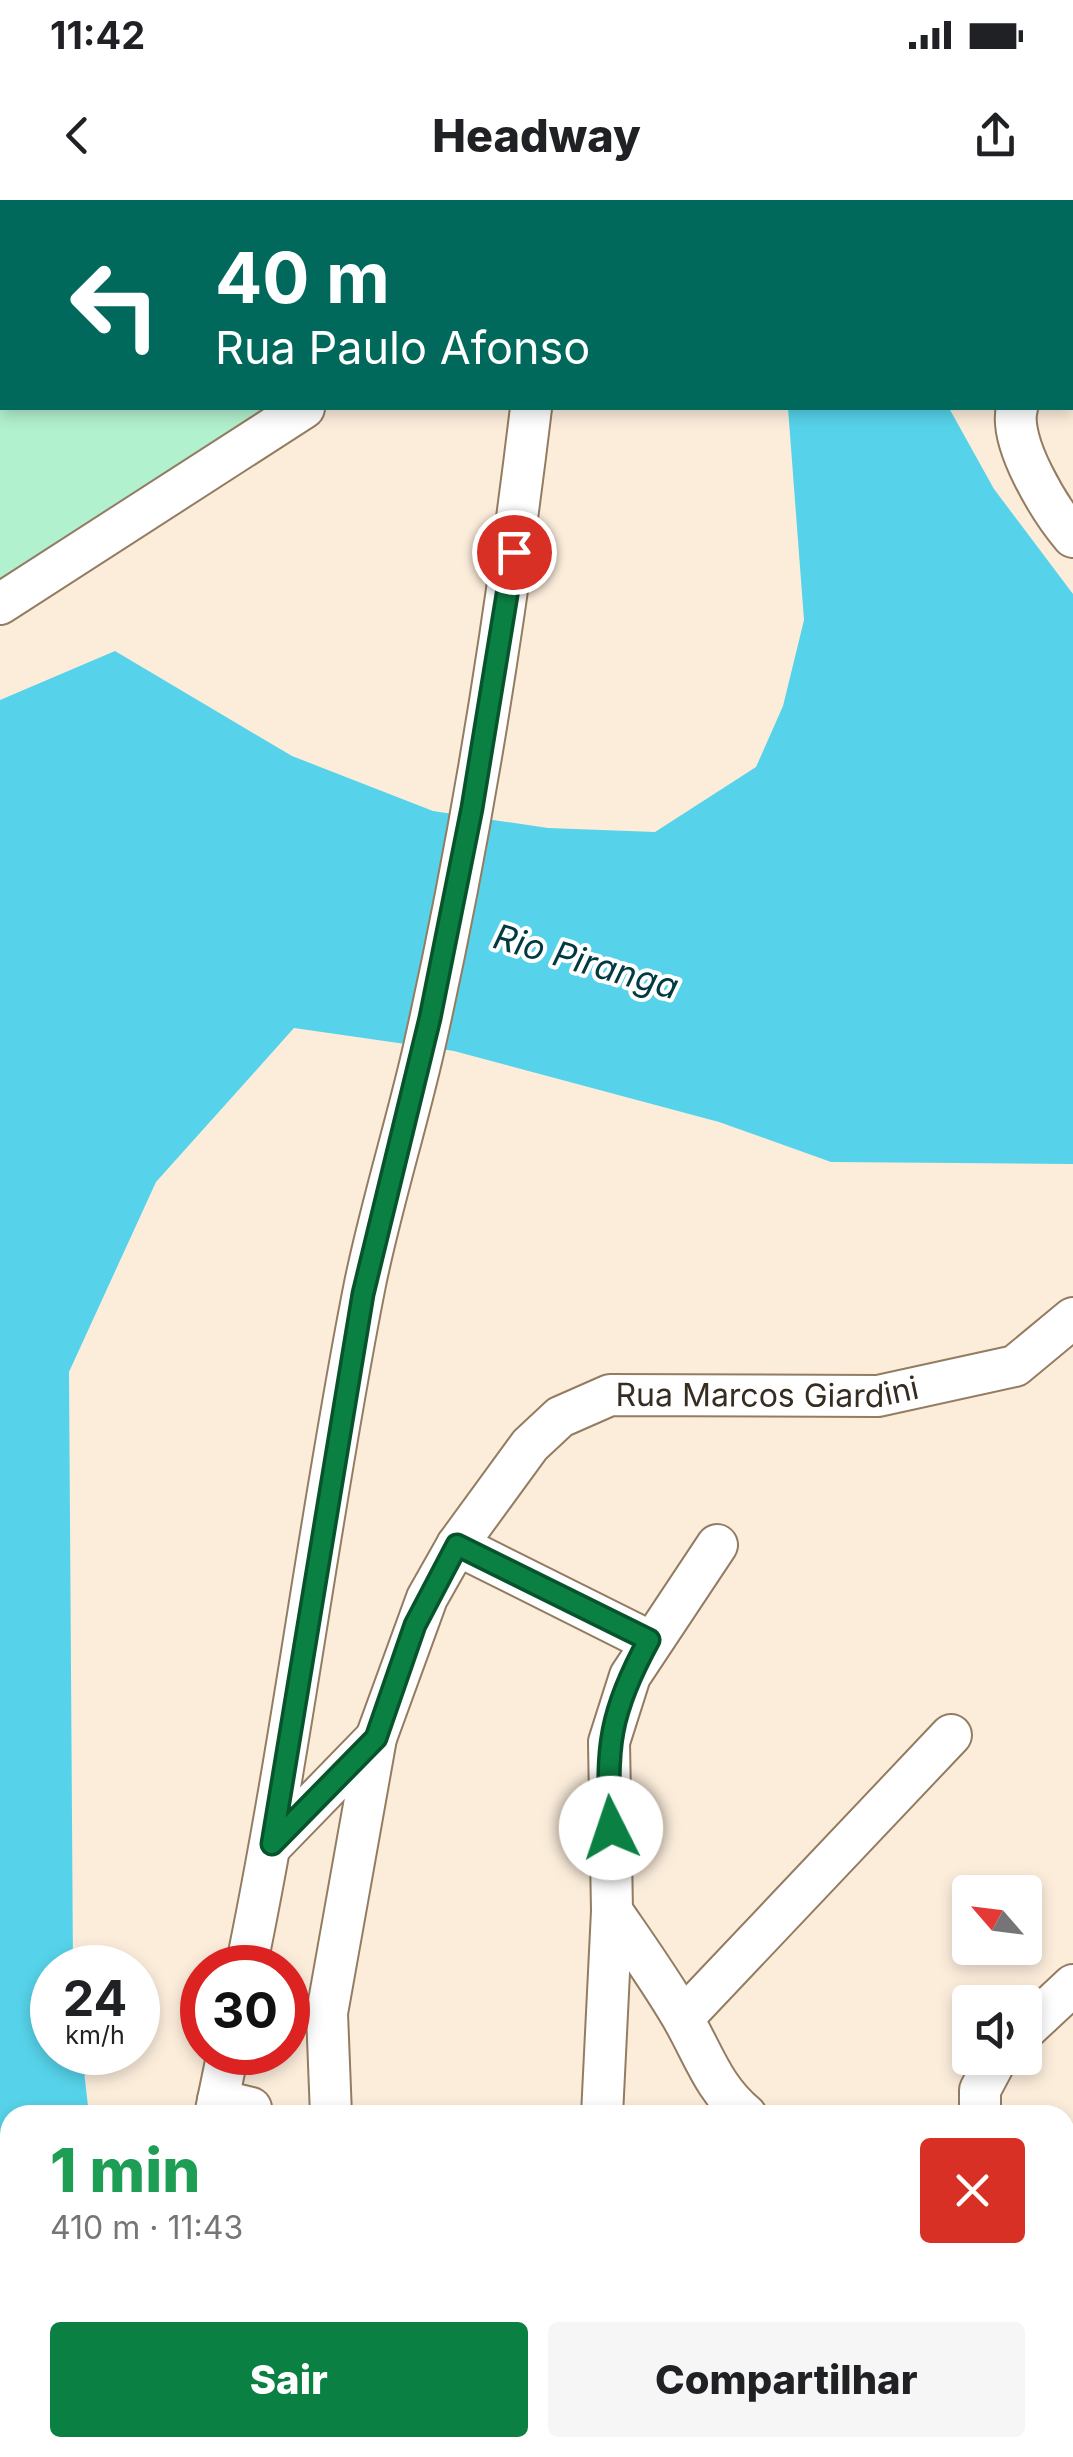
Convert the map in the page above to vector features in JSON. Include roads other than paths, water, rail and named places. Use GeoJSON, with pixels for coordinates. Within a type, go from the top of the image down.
{"type":"FeatureCollection","features":[{"type":"Feature","properties":{"kind":"street"},"geometry":{"type":"LineString","coordinates":[[0,604],[301,410]]}},
{"type":"Feature","properties":{"kind":"street"},"geometry":{"type":"LineString","coordinates":[[251,1945],[272,1844],[363,1294],[422,1052],[472,808],[514,552],[531,410]]}},
{"type":"Feature","properties":{"kind":"street"},"geometry":{"type":"LineString","coordinates":[[1016,410],[1012,426],[1053,514],[1073,538]]}},
{"type":"Feature","properties":{"kind":"street","name":"Rua Marcos Giardini"},"geometry":{"type":"LineString","coordinates":[[330,2105],[327,2013],[376,1738],[415,1625],[457,1545],[530,1445],[560,1418],[595,1398],[632,1392],[878,1396],[1015,1366],[1073,1318]]}},
{"type":"Feature","properties":{"kind":"street"},"geometry":{"type":"LineString","coordinates":[[457,1545],[649,1640]]}},
{"type":"Feature","properties":{"kind":"street"},"geometry":{"type":"LineString","coordinates":[[602,2105],[612,1911],[607,1755],[624,1689],[649,1640],[717,1545]]}},
{"type":"Feature","properties":{"kind":"street"},"geometry":{"type":"LineString","coordinates":[[683,2018],[951,1735]]}},
{"type":"Feature","properties":{"kind":"street"},"geometry":{"type":"LineString","coordinates":[[272,1844],[376,1738]]}},
{"type":"Feature","properties":{"kind":"street"},"geometry":{"type":"LineString","coordinates":[[612,1911],[683,2018],[707,2071],[734,2105]]}},
{"type":"Feature","properties":{"kind":"street"},"geometry":{"type":"LineString","coordinates":[[1042,2014],[1073,1985]]}},
{"type":"Feature","properties":{"kind":"street"},"geometry":{"type":"LineString","coordinates":[[234,2075],[242,2105]]}},
{"type":"Feature","properties":{"kind":"street"},"geometry":{"type":"LineString","coordinates":[[980,2105],[980,2090],[988,2075]]}},
{"type":"Feature","properties":{"kind":"water","name":"Rio Piranga"},"geometry":{"type":"Polygon","coordinates":[[[788,410],[950,410],[994,489],[1073,594],[1073,1164],[831,1162],[719,1122],[454,1051],[294,1028],[156,1182],[69,1372],[73,1945],[30,1945],[30,2075],[84,2075],[88,2105],[0,2105],[0,700],[115,651],[292,756],[433,811],[548,828],[655,832],[756,767],[783,706],[804,620],[788,410]]]}}]}
